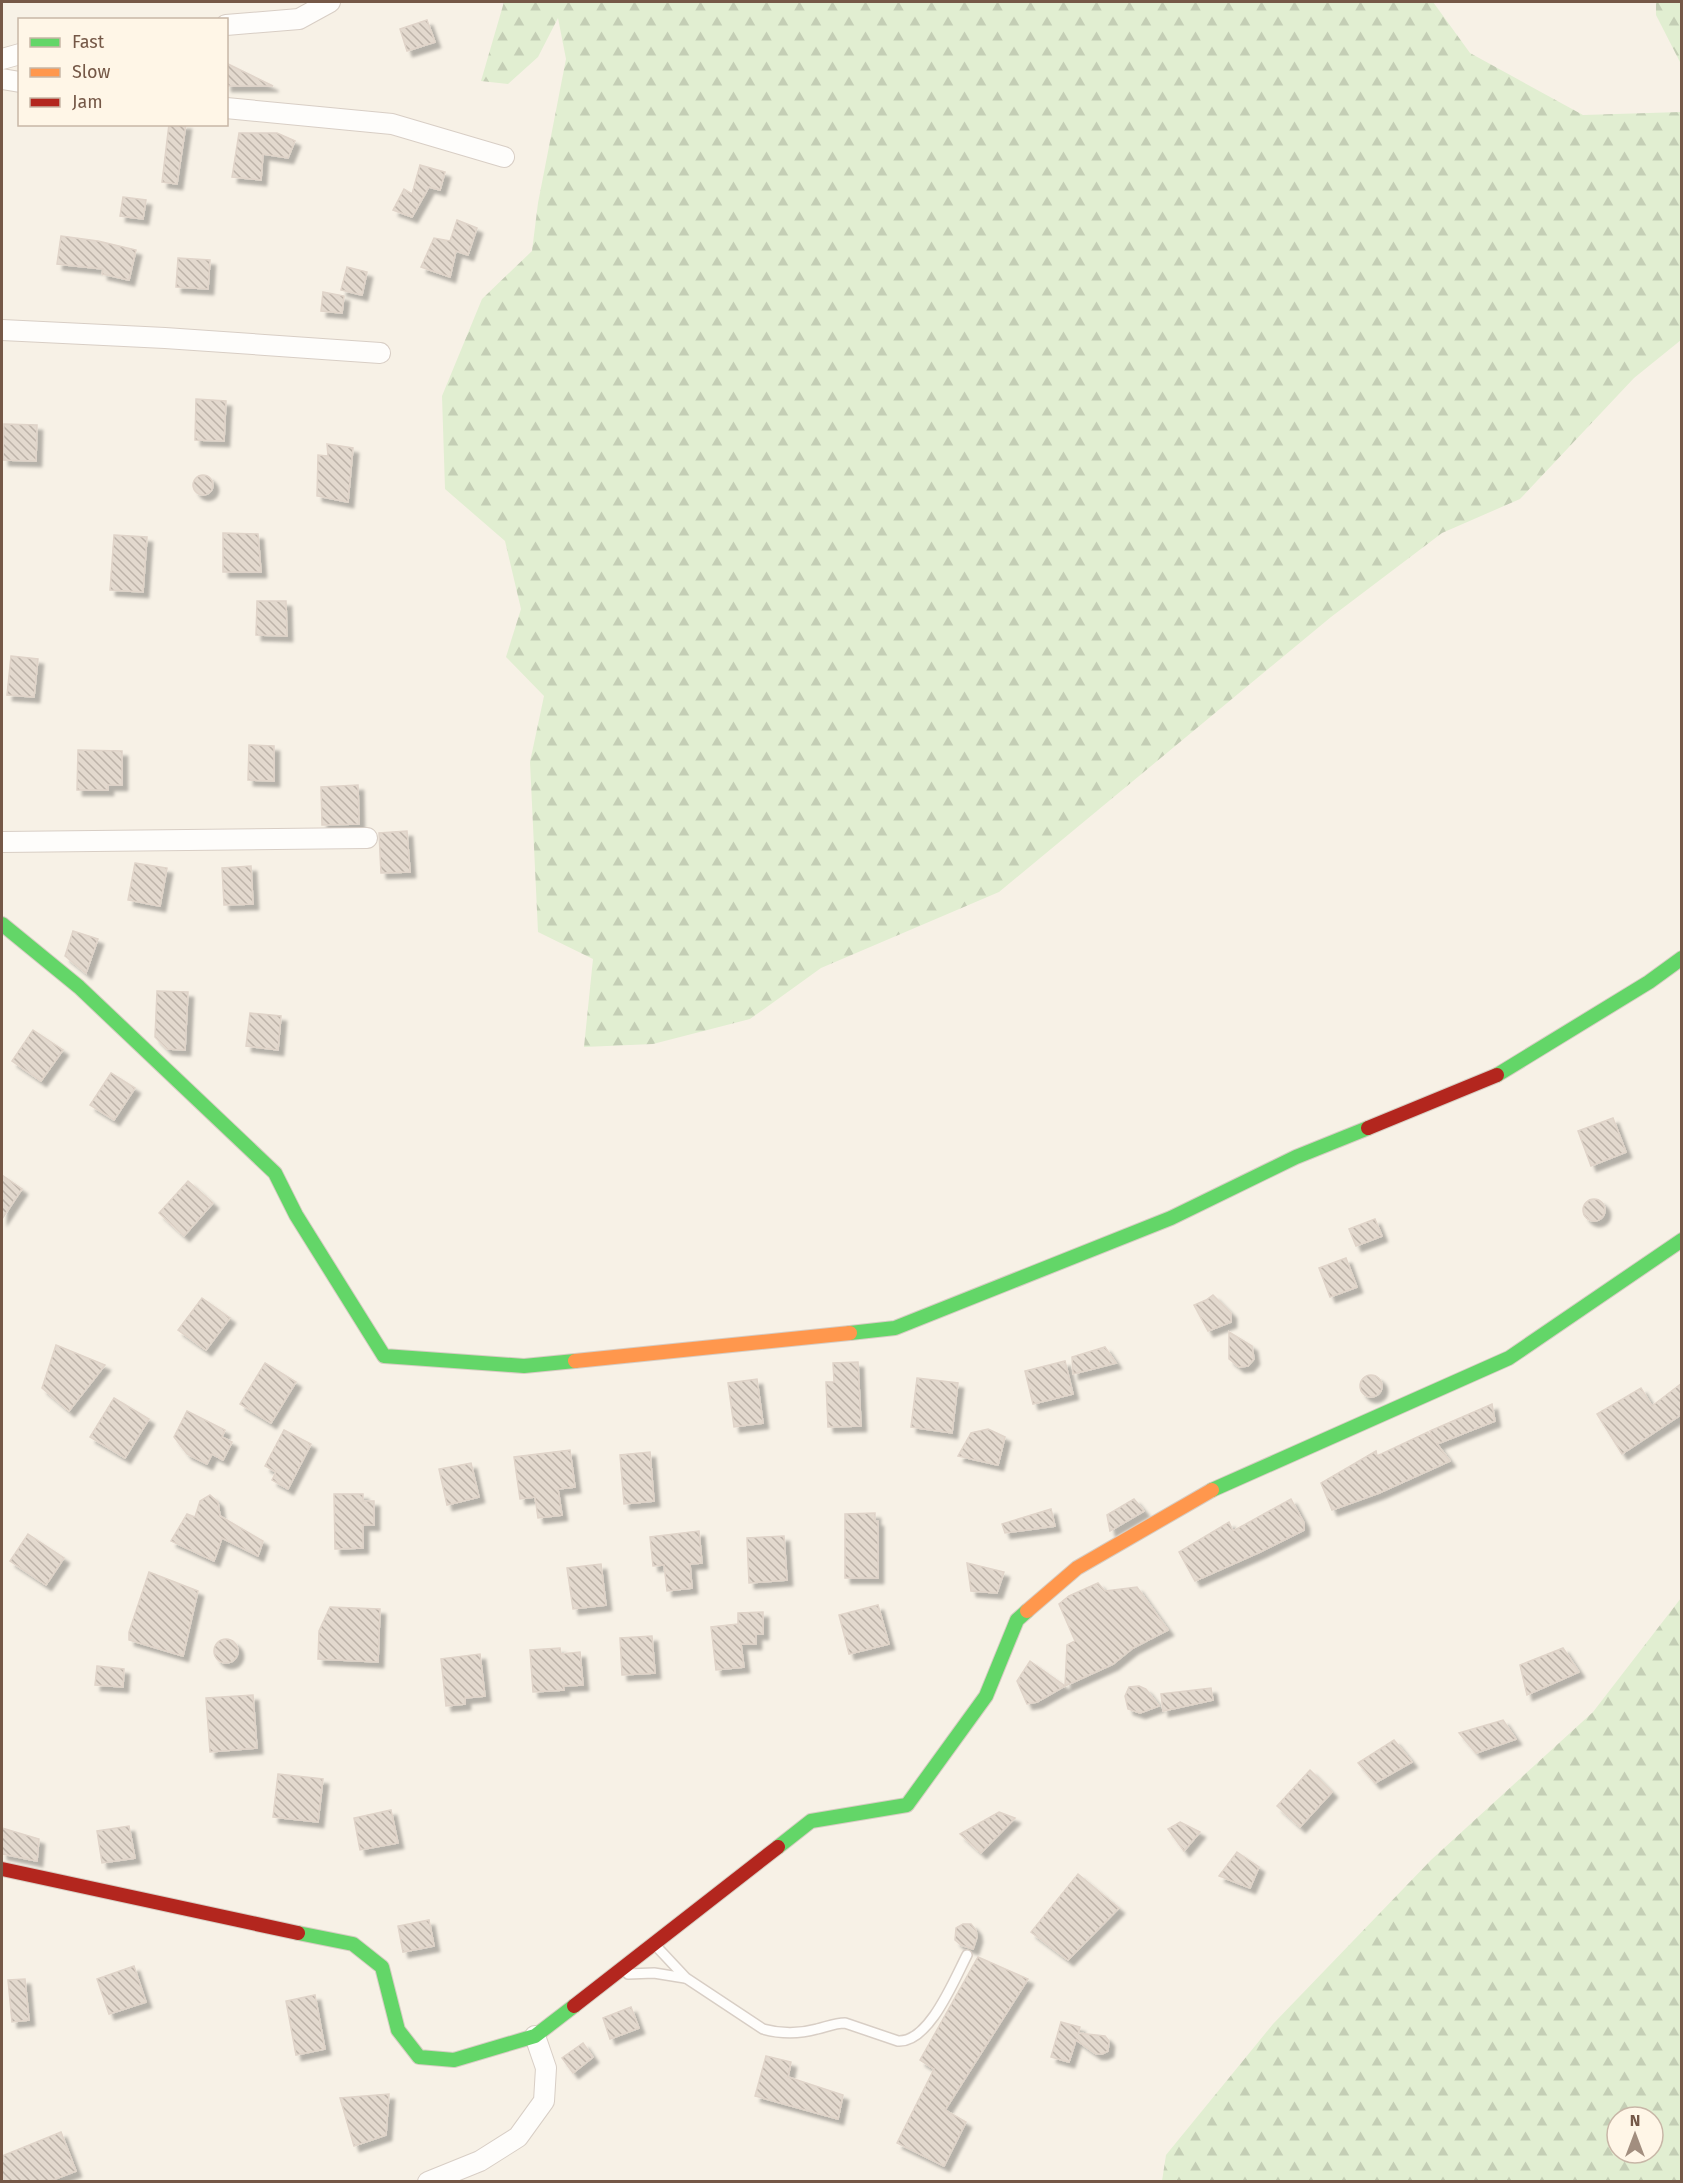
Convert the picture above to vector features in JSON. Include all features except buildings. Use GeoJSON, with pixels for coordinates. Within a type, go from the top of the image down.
{"type":"FeatureCollection","features":[{"type":"Feature","properties":{"kind":"street"},"geometry":{"type":"LineString","coordinates":[[228,25],[299,19],[330,2]]}},
{"type":"Feature","properties":{"kind":"street"},"geometry":{"type":"LineString","coordinates":[[2,59],[18,55]]}},
{"type":"Feature","properties":{"kind":"street"},"geometry":{"type":"LineString","coordinates":[[2,79],[18,82]]}},
{"type":"Feature","properties":{"kind":"street"},"geometry":{"type":"LineString","coordinates":[[228,108],[392,124],[504,157]]}},
{"type":"Feature","properties":{"kind":"street"},"geometry":{"type":"LineString","coordinates":[[2,330],[380,353]]}},
{"type":"Feature","properties":{"kind":"street"},"geometry":{"type":"LineString","coordinates":[[2,842],[368,838]]}},
{"type":"Feature","properties":{"kind":"street"},"geometry":{"type":"LineString","coordinates":[[2,924],[79,987],[275,1173],[296,1215],[384,1356],[524,1366],[896,1328],[1171,1218],[1296,1157],[1491,1079],[1682,958]]}},
{"type":"Feature","properties":{"kind":"street"},"geometry":{"type":"LineString","coordinates":[[2,1869],[353,1944],[382,1967],[398,2030],[419,2057],[454,2060],[535,2036],[811,1821],[907,1805],[986,1696],[1017,1620],[1077,1568],[1220,1485],[1509,1358],[1682,1240]]}},
{"type":"Feature","properties":{"kind":"street"},"geometry":{"type":"LineString","coordinates":[[428,2181],[480,2161],[518,2137],[544,2101],[546,2068],[535,2036]]}},
{"type":"Feature","properties":{"kind":"lane"},"geometry":{"type":"LineString","coordinates":[[654,1944],[686,1978],[763,2029],[774,2032],[801,2033],[845,2023],[898,2042],[905,2042],[917,2036],[930,2022],[967,1956]]}},
{"type":"Feature","properties":{"kind":"lane"},"geometry":{"type":"LineString","coordinates":[[616,1974],[654,1973],[686,1978]]}},
{"type":"Feature","properties":{"kind":"green space"},"geometry":{"type":"Polygon","coordinates":[[[504,2],[1433,2],[1470,53],[1583,115],[1681,112],[1681,340],[1634,378],[1520,499],[1442,533],[1331,617],[999,892],[821,968],[750,1019],[653,1044],[584,1047],[593,959],[538,932],[530,762],[544,696],[506,657],[521,609],[505,541],[445,489],[442,396],[482,299],[532,251],[538,203],[566,59],[558,18],[538,57],[508,84],[481,81],[504,2]]]}},
{"type":"Feature","properties":{"kind":"green space"},"geometry":{"type":"Polygon","coordinates":[[[1656,2],[1681,2],[1681,64],[1656,15],[1656,2]]]}},
{"type":"Feature","properties":{"kind":"green space"},"geometry":{"type":"Polygon","coordinates":[[[1681,1598],[1681,2181],[1162,2181],[1166,2155],[1273,2024],[1431,1860],[1593,1712],[1681,1598]]]}},
{"type":"Feature","properties":{"kind":"traffic: fast"},"geometry":{"type":"LineString","coordinates":[[2,924],[79,987],[275,1173],[296,1215],[384,1356],[524,1366],[575,1361]]}},
{"type":"Feature","properties":{"kind":"traffic: fast"},"geometry":{"type":"LineString","coordinates":[[1497,1075],[1649,982],[1682,958]]}},
{"type":"Feature","properties":{"kind":"traffic: fast"},"geometry":{"type":"LineString","coordinates":[[850,1333],[895,1328],[1171,1218],[1296,1157],[1368,1128]]}},
{"type":"Feature","properties":{"kind":"traffic: fast"},"geometry":{"type":"LineString","coordinates":[[1212,1490],[1509,1358],[1682,1240]]}},
{"type":"Feature","properties":{"kind":"traffic: fast"},"geometry":{"type":"LineString","coordinates":[[778,1847],[811,1821],[907,1805],[986,1696],[1017,1620],[1027,1611]]}},
{"type":"Feature","properties":{"kind":"traffic: fast"},"geometry":{"type":"LineString","coordinates":[[298,1933],[353,1944],[382,1967],[398,2030],[419,2057],[454,2060],[535,2036],[574,2006]]}},
{"type":"Feature","properties":{"kind":"traffic: slow"},"geometry":{"type":"LineString","coordinates":[[575,1361],[850,1333]]}},
{"type":"Feature","properties":{"kind":"traffic: slow"},"geometry":{"type":"LineString","coordinates":[[1027,1611],[1077,1568],[1212,1490]]}},
{"type":"Feature","properties":{"kind":"traffic: jam"},"geometry":{"type":"LineString","coordinates":[[1368,1128],[1497,1075]]}},
{"type":"Feature","properties":{"kind":"traffic: jam"},"geometry":{"type":"LineString","coordinates":[[574,2006],[778,1847]]}},
{"type":"Feature","properties":{"kind":"traffic: jam"},"geometry":{"type":"LineString","coordinates":[[2,1869],[298,1933]]}}]}
